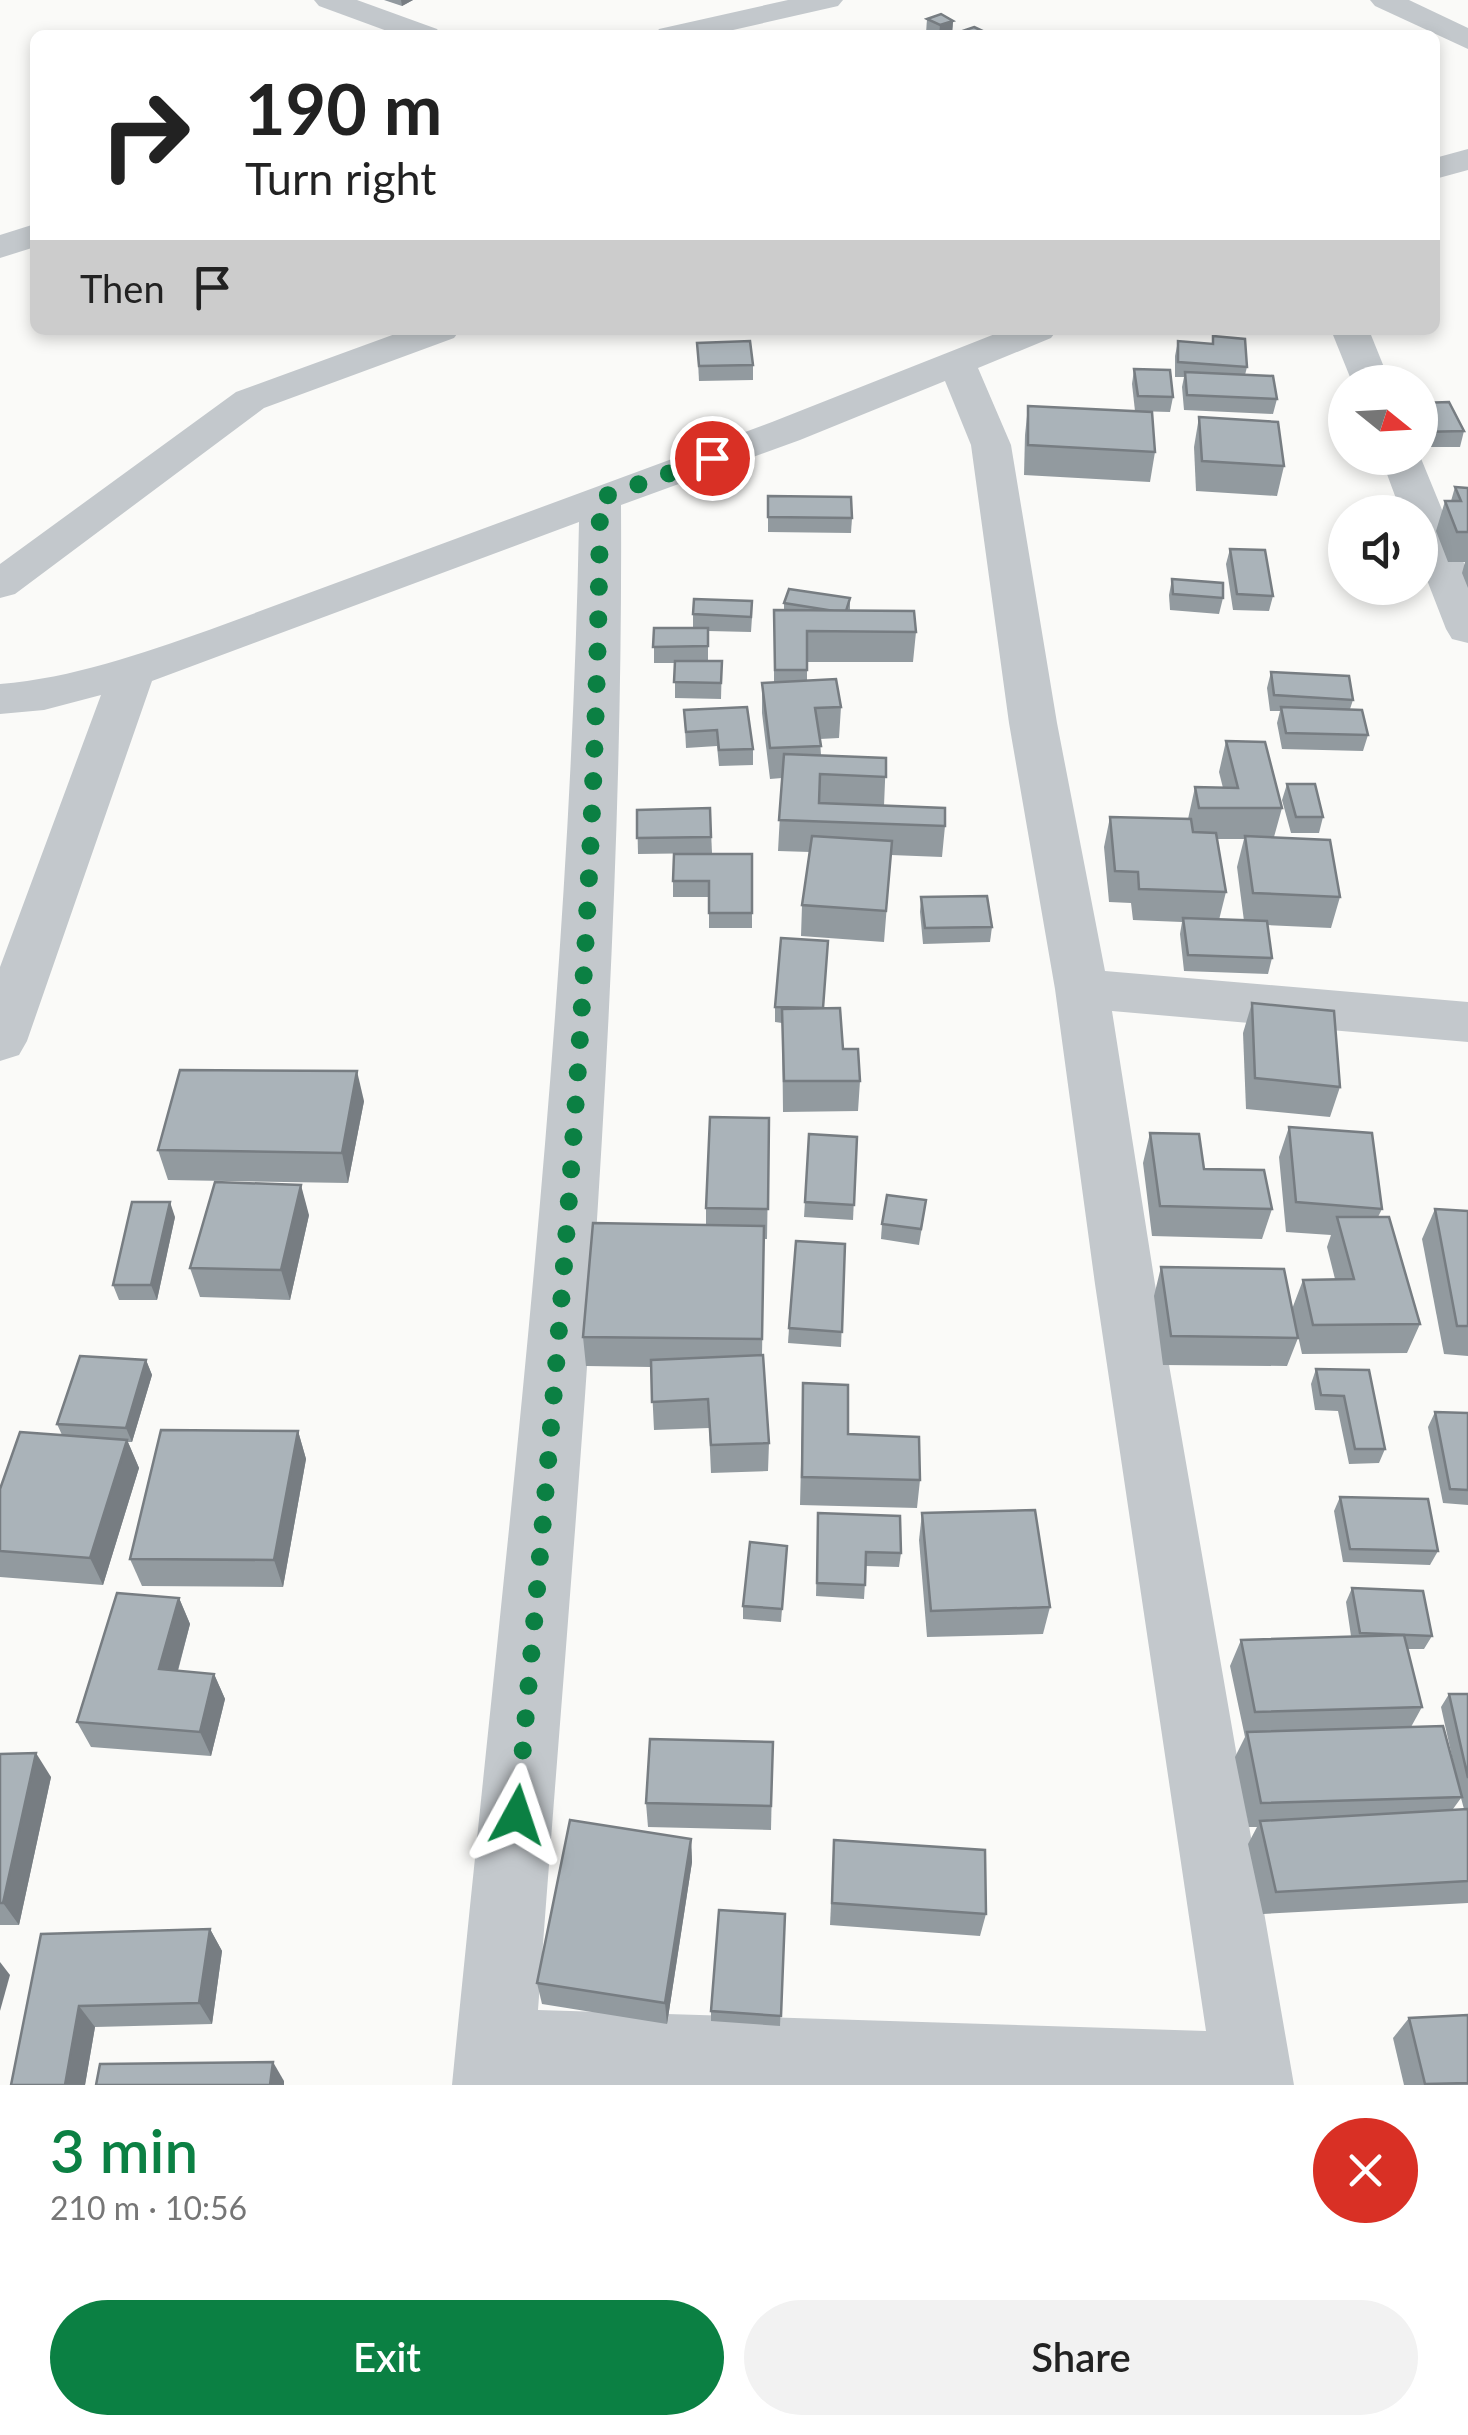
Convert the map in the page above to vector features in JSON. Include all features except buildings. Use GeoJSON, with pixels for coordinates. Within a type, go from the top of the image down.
{"type":"FeatureCollection","features":[{"type":"Feature","properties":{"kind":"street"},"geometry":{"type":"LineString","coordinates":[[330,0],[412,30]]}},
{"type":"Feature","properties":{"kind":"street"},"geometry":{"type":"LineString","coordinates":[[693,30],[828,0]]}},
{"type":"Feature","properties":{"kind":"street"},"geometry":{"type":"LineString","coordinates":[[1385,0],[1468,40]]}},
{"type":"Feature","properties":{"kind":"street"},"geometry":{"type":"LineString","coordinates":[[1420,30],[1438,24]]}},
{"type":"Feature","properties":{"kind":"street"},"geometry":{"type":"LineString","coordinates":[[1440,167],[1468,159]]}},
{"type":"Feature","properties":{"kind":"street"},"geometry":{"type":"LineString","coordinates":[[0,247],[30,236]]}},
{"type":"Feature","properties":{"kind":"street"},"geometry":{"type":"LineString","coordinates":[[0,585],[250,400],[427,335]]}},
{"type":"Feature","properties":{"kind":"street"},"geometry":{"type":"LineString","coordinates":[[0,699],[44,695],[132,672],[518,534],[600,498],[786,431],[1025,335]]}},
{"type":"Feature","properties":{"kind":"street"},"geometry":{"type":"LineString","coordinates":[[1352,335],[1364,365]]}},
{"type":"Feature","properties":{"kind":"street"},"geometry":{"type":"LineString","coordinates":[[600,498],[600,646],[583,1029],[494,2067],[1253,2078],[1125,1284],[1082,989],[990,445],[956,362]]}},
{"type":"Feature","properties":{"kind":"street"},"geometry":{"type":"LineString","coordinates":[[1408,475],[1468,629]]}},
{"type":"Feature","properties":{"kind":"street"},"geometry":{"type":"LineString","coordinates":[[0,1042],[132,672]]}},
{"type":"Feature","properties":{"kind":"street"},"geometry":{"type":"LineString","coordinates":[[0,942],[46,914]]}},
{"type":"Feature","properties":{"kind":"street"},"geometry":{"type":"LineString","coordinates":[[1082,989],[1468,1022]]}},
{"type":"Feature","properties":{"kind":"route"},"geometry":{"type":"LineString","coordinates":[[517,1815],[583,1029],[600,646],[600,498],[712,458]]}}]}
